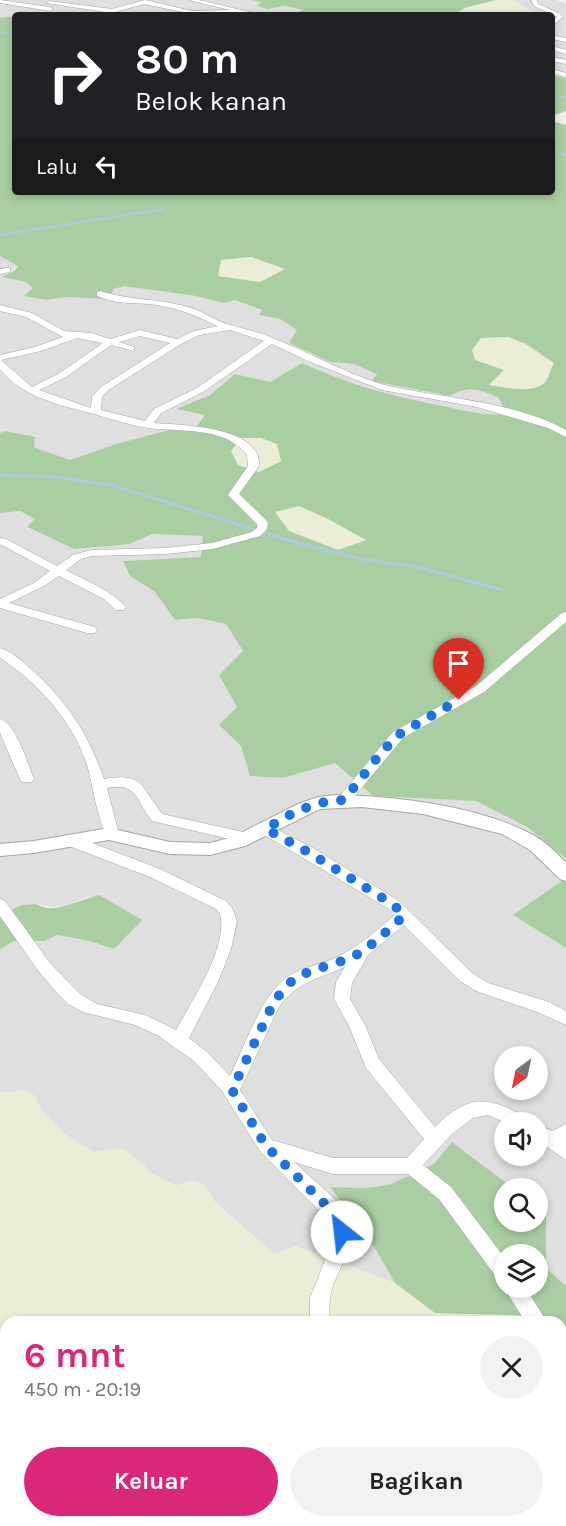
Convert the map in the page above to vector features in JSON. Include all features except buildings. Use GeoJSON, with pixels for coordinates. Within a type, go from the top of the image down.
{"type":"FeatureCollection","features":[{"type":"Feature","properties":{"kind":"street"},"geometry":{"type":"LineString","coordinates":[[71,0],[112,11],[146,1],[187,12]]}},
{"type":"Feature","properties":{"kind":"street"},"geometry":{"type":"LineString","coordinates":[[192,0],[248,12]]}},
{"type":"Feature","properties":{"kind":"street"},"geometry":{"type":"LineString","coordinates":[[534,0],[536,5],[551,12]]}},
{"type":"Feature","properties":{"kind":"street"},"geometry":{"type":"LineString","coordinates":[[4,2],[97,8]]}},
{"type":"Feature","properties":{"kind":"street"},"geometry":{"type":"LineString","coordinates":[[85,11],[97,8]]}},
{"type":"Feature","properties":{"kind":"street"},"geometry":{"type":"LineString","coordinates":[[231,12],[241,10]]}},
{"type":"Feature","properties":{"kind":"street"},"geometry":{"type":"LineString","coordinates":[[555,14],[566,17]]}},
{"type":"Feature","properties":{"kind":"street"},"geometry":{"type":"LineString","coordinates":[[555,24],[560,17],[558,15]]}},
{"type":"Feature","properties":{"kind":"street"},"geometry":{"type":"LineString","coordinates":[[100,294],[110,298],[182,308],[226,327],[271,339],[311,359],[385,388],[478,404],[551,426],[566,434]]}},
{"type":"Feature","properties":{"kind":"street"},"geometry":{"type":"LineString","coordinates":[[0,308],[29,315],[62,334],[91,336],[131,349]]}},
{"type":"Feature","properties":{"kind":"street"},"geometry":{"type":"LineString","coordinates":[[96,412],[97,396],[104,389],[178,342],[197,333],[226,327]]}},
{"type":"Feature","properties":{"kind":"street"},"geometry":{"type":"LineString","coordinates":[[32,390],[63,375],[110,342],[140,333],[178,342]]}},
{"type":"Feature","properties":{"kind":"street"},"geometry":{"type":"LineString","coordinates":[[0,358],[30,351],[76,335]]}},
{"type":"Feature","properties":{"kind":"street"},"geometry":{"type":"LineString","coordinates":[[148,425],[157,411],[200,390],[271,339]]}},
{"type":"Feature","properties":{"kind":"street"},"geometry":{"type":"LineString","coordinates":[[0,363],[5,377],[42,396],[148,425],[215,432],[238,442],[251,453],[254,462],[251,471],[233,495],[263,524],[259,531],[213,546],[77,556],[38,585],[0,604]]}},
{"type":"Feature","properties":{"kind":"street"},"geometry":{"type":"LineString","coordinates":[[2,541],[55,572],[108,597],[120,608]]}},
{"type":"Feature","properties":{"kind":"street"},"geometry":{"type":"LineString","coordinates":[[0,604],[91,630]]}},
{"type":"Feature","properties":{"kind":"street"},"geometry":{"type":"LineString","coordinates":[[344,800],[398,735],[480,690],[566,616]]}},
{"type":"Feature","properties":{"kind":"street"},"geometry":{"type":"LineString","coordinates":[[0,652],[34,680],[78,730],[90,756],[111,834]]}},
{"type":"Feature","properties":{"kind":"street"},"geometry":{"type":"LineString","coordinates":[[0,723],[10,737],[27,779]]}},
{"type":"Feature","properties":{"kind":"street"},"geometry":{"type":"LineString","coordinates":[[98,785],[119,781],[133,783],[138,787],[157,818],[248,838]]}},
{"type":"Feature","properties":{"kind":"street"},"geometry":{"type":"LineString","coordinates":[[0,850],[18,850],[111,834],[150,844],[196,850],[231,845],[266,829],[302,808],[329,801],[344,800],[432,809],[503,829],[524,837],[566,874]]}},
{"type":"Feature","properties":{"kind":"street"},"geometry":{"type":"LineString","coordinates":[[266,829],[394,905],[474,982],[496,993],[543,1007],[566,1018]]}},
{"type":"Feature","properties":{"kind":"street"},"geometry":{"type":"LineString","coordinates":[[69,840],[155,873],[221,904],[226,911],[229,923],[221,956],[179,1041]]}},
{"type":"Feature","properties":{"kind":"street"},"geometry":{"type":"LineString","coordinates":[[0,906],[52,976],[75,1000],[99,1010],[161,1029],[216,1069],[232,1090],[266,1146],[340,1220],[342,1232],[339,1247],[328,1270],[320,1297],[320,1316]]}},
{"type":"Feature","properties":{"kind":"street"},"geometry":{"type":"LineString","coordinates":[[232,1090],[281,992],[294,980],[309,972],[331,966],[363,951],[404,916]]}},
{"type":"Feature","properties":{"kind":"street"},"geometry":{"type":"LineString","coordinates":[[363,951],[344,982],[342,999],[344,1005],[357,1025],[372,1063],[380,1075],[435,1140]]}},
{"type":"Feature","properties":{"kind":"street"},"geometry":{"type":"LineString","coordinates":[[411,1166],[462,1114],[488,1108],[497,1112]]}},
{"type":"Feature","properties":{"kind":"street"},"geometry":{"type":"LineString","coordinates":[[552,1134],[566,1152]]}},
{"type":"Feature","properties":{"kind":"street"},"geometry":{"type":"LineString","coordinates":[[266,1146],[333,1166],[411,1166],[445,1193],[494,1259]]}},
{"type":"Feature","properties":{"kind":"street"},"geometry":{"type":"LineString","coordinates":[[521,1298],[533,1316]]}},
{"type":"Feature","properties":{"kind":"shaded area"},"geometry":{"type":"Polygon","coordinates":[[[0,0],[251,0],[262,2],[267,9],[285,6],[304,11],[12,12],[12,16],[0,18],[0,0]]]}},
{"type":"Feature","properties":{"kind":"shaded area"},"geometry":{"type":"Polygon","coordinates":[[[513,0],[556,0],[566,4],[566,78],[555,76],[555,12],[532,12],[513,0]]]}},
{"type":"Feature","properties":{"kind":"shaded area"},"geometry":{"type":"Polygon","coordinates":[[[0,256],[18,266],[3,277],[26,282],[34,288],[25,295],[45,300],[67,297],[107,299],[114,289],[124,286],[196,296],[224,303],[235,300],[263,310],[259,315],[280,319],[297,330],[289,344],[330,362],[353,364],[377,374],[373,380],[482,391],[498,397],[507,415],[484,415],[405,399],[328,375],[302,363],[270,382],[235,374],[210,395],[178,408],[205,415],[193,431],[169,430],[116,444],[70,460],[34,447],[35,437],[5,431],[0,433],[0,256]]]}},
{"type":"Feature","properties":{"kind":"shaded area"},"geometry":{"type":"Polygon","coordinates":[[[20,511],[36,519],[27,528],[74,549],[130,544],[152,534],[203,536],[201,557],[123,561],[130,576],[155,592],[175,620],[198,618],[226,624],[243,651],[219,675],[237,707],[220,725],[241,746],[250,776],[283,778],[335,763],[373,796],[476,801],[527,827],[566,859],[566,878],[513,915],[566,948],[566,1286],[548,1270],[546,1232],[548,1232],[548,1178],[500,1178],[453,1143],[434,1164],[389,1185],[364,1188],[330,1187],[369,1238],[395,1283],[295,1246],[274,1254],[215,1202],[203,1184],[192,1180],[176,1186],[148,1171],[144,1165],[123,1149],[93,1152],[65,1134],[40,1109],[36,1097],[26,1090],[1,1093],[0,949],[14,941],[43,941],[57,935],[90,941],[114,949],[141,920],[90,896],[58,908],[35,904],[0,915],[0,513],[20,511]]]}},
{"type":"Feature","properties":{"kind":"green space"},"geometry":{"type":"Polygon","coordinates":[[[251,0],[495,0],[458,12],[298,12],[303,10],[285,6],[267,9],[257,6],[261,2],[251,0]]]}},
{"type":"Feature","properties":{"kind":"green space"},"geometry":{"type":"Polygon","coordinates":[[[495,0],[513,0],[532,12],[458,12],[495,0]]]}},
{"type":"Feature","properties":{"kind":"green space"},"geometry":{"type":"Polygon","coordinates":[[[12,16],[12,195],[555,195],[555,122],[566,125],[566,859],[527,827],[476,801],[373,796],[335,763],[283,778],[250,776],[241,746],[219,725],[237,707],[219,675],[243,651],[226,624],[198,618],[175,620],[155,592],[130,576],[123,561],[201,557],[203,536],[152,534],[130,544],[74,549],[27,527],[35,519],[20,511],[0,513],[0,433],[5,431],[35,437],[34,447],[70,460],[116,444],[169,430],[193,431],[205,415],[176,409],[210,395],[235,374],[270,382],[302,363],[371,389],[407,398],[475,413],[507,414],[498,397],[469,390],[450,396],[372,381],[377,374],[353,364],[330,362],[289,343],[297,330],[280,319],[259,315],[262,310],[235,300],[224,303],[196,296],[124,286],[114,289],[108,299],[67,297],[45,300],[24,296],[33,288],[26,282],[2,277],[14,271],[18,266],[0,256],[0,18],[12,16]],[[251,257],[221,260],[218,276],[260,282],[285,269],[251,257]],[[508,337],[481,338],[472,350],[475,360],[504,370],[489,385],[527,389],[541,385],[546,381],[554,363],[526,344],[508,337]],[[241,438],[231,451],[238,465],[259,472],[281,461],[277,444],[261,438],[241,438]],[[299,506],[275,512],[289,531],[338,550],[366,540],[328,519],[299,506]]]}},
{"type":"Feature","properties":{"kind":"green space"},"geometry":{"type":"Polygon","coordinates":[[[555,76],[566,78],[566,111],[555,115],[555,76]]]}},
{"type":"Feature","properties":{"kind":"green space"},"geometry":{"type":"Polygon","coordinates":[[[251,257],[286,268],[260,282],[218,276],[220,260],[251,257]]]}},
{"type":"Feature","properties":{"kind":"green space"},"geometry":{"type":"Polygon","coordinates":[[[481,337],[508,337],[526,344],[554,363],[546,380],[540,385],[520,389],[488,385],[504,370],[475,360],[472,350],[481,337]]]}},
{"type":"Feature","properties":{"kind":"green space"},"geometry":{"type":"Polygon","coordinates":[[[241,438],[261,438],[277,444],[281,461],[259,472],[238,465],[231,451],[241,438]]]}},
{"type":"Feature","properties":{"kind":"green space"},"geometry":{"type":"Polygon","coordinates":[[[299,506],[367,540],[338,550],[289,531],[274,512],[299,506]]]}},
{"type":"Feature","properties":{"kind":"green space"},"geometry":{"type":"Polygon","coordinates":[[[566,878],[566,948],[513,915],[566,878]]]}},
{"type":"Feature","properties":{"kind":"green space"},"geometry":{"type":"Polygon","coordinates":[[[99,895],[142,920],[114,949],[90,941],[57,935],[44,941],[14,941],[0,949],[0,915],[22,905],[35,904],[46,908],[58,908],[99,895]]]}},
{"type":"Feature","properties":{"kind":"green space"},"geometry":{"type":"Polygon","coordinates":[[[26,1090],[36,1097],[40,1109],[65,1134],[92,1152],[123,1148],[148,1171],[175,1186],[192,1180],[203,1184],[215,1202],[274,1254],[295,1246],[395,1283],[435,1313],[544,1316],[0,1316],[0,1091],[2,1093],[26,1090]]]}},
{"type":"Feature","properties":{"kind":"green space"},"geometry":{"type":"Polygon","coordinates":[[[452,1142],[500,1178],[494,1178],[494,1232],[546,1232],[546,1244],[494,1244],[494,1298],[548,1298],[548,1270],[566,1286],[566,1316],[435,1313],[395,1283],[369,1238],[330,1187],[364,1188],[389,1185],[434,1164],[452,1142]]]}},
{"type":"Feature","properties":{"kind":"waterway"},"geometry":{"type":"LineString","coordinates":[[0,32],[12,33]]}},
{"type":"Feature","properties":{"kind":"waterway"},"geometry":{"type":"LineString","coordinates":[[555,96],[566,97]]}},
{"type":"Feature","properties":{"kind":"waterway"},"geometry":{"type":"LineString","coordinates":[[555,151],[566,155]]}},
{"type":"Feature","properties":{"kind":"waterway"},"geometry":{"type":"LineString","coordinates":[[0,235],[164,209]]}},
{"type":"Feature","properties":{"kind":"waterway"},"geometry":{"type":"LineString","coordinates":[[0,475],[56,477],[111,485],[298,543],[362,559],[418,567],[502,590]]}},
{"type":"Feature","properties":{"kind":"route"},"geometry":{"type":"LineString","coordinates":[[342,1232],[340,1220],[336,1215],[266,1146],[232,1090],[281,992],[294,980],[309,972],[331,966],[363,951],[404,916],[394,905],[266,829],[302,808],[329,801],[344,800],[398,735],[459,700]]}}]}
